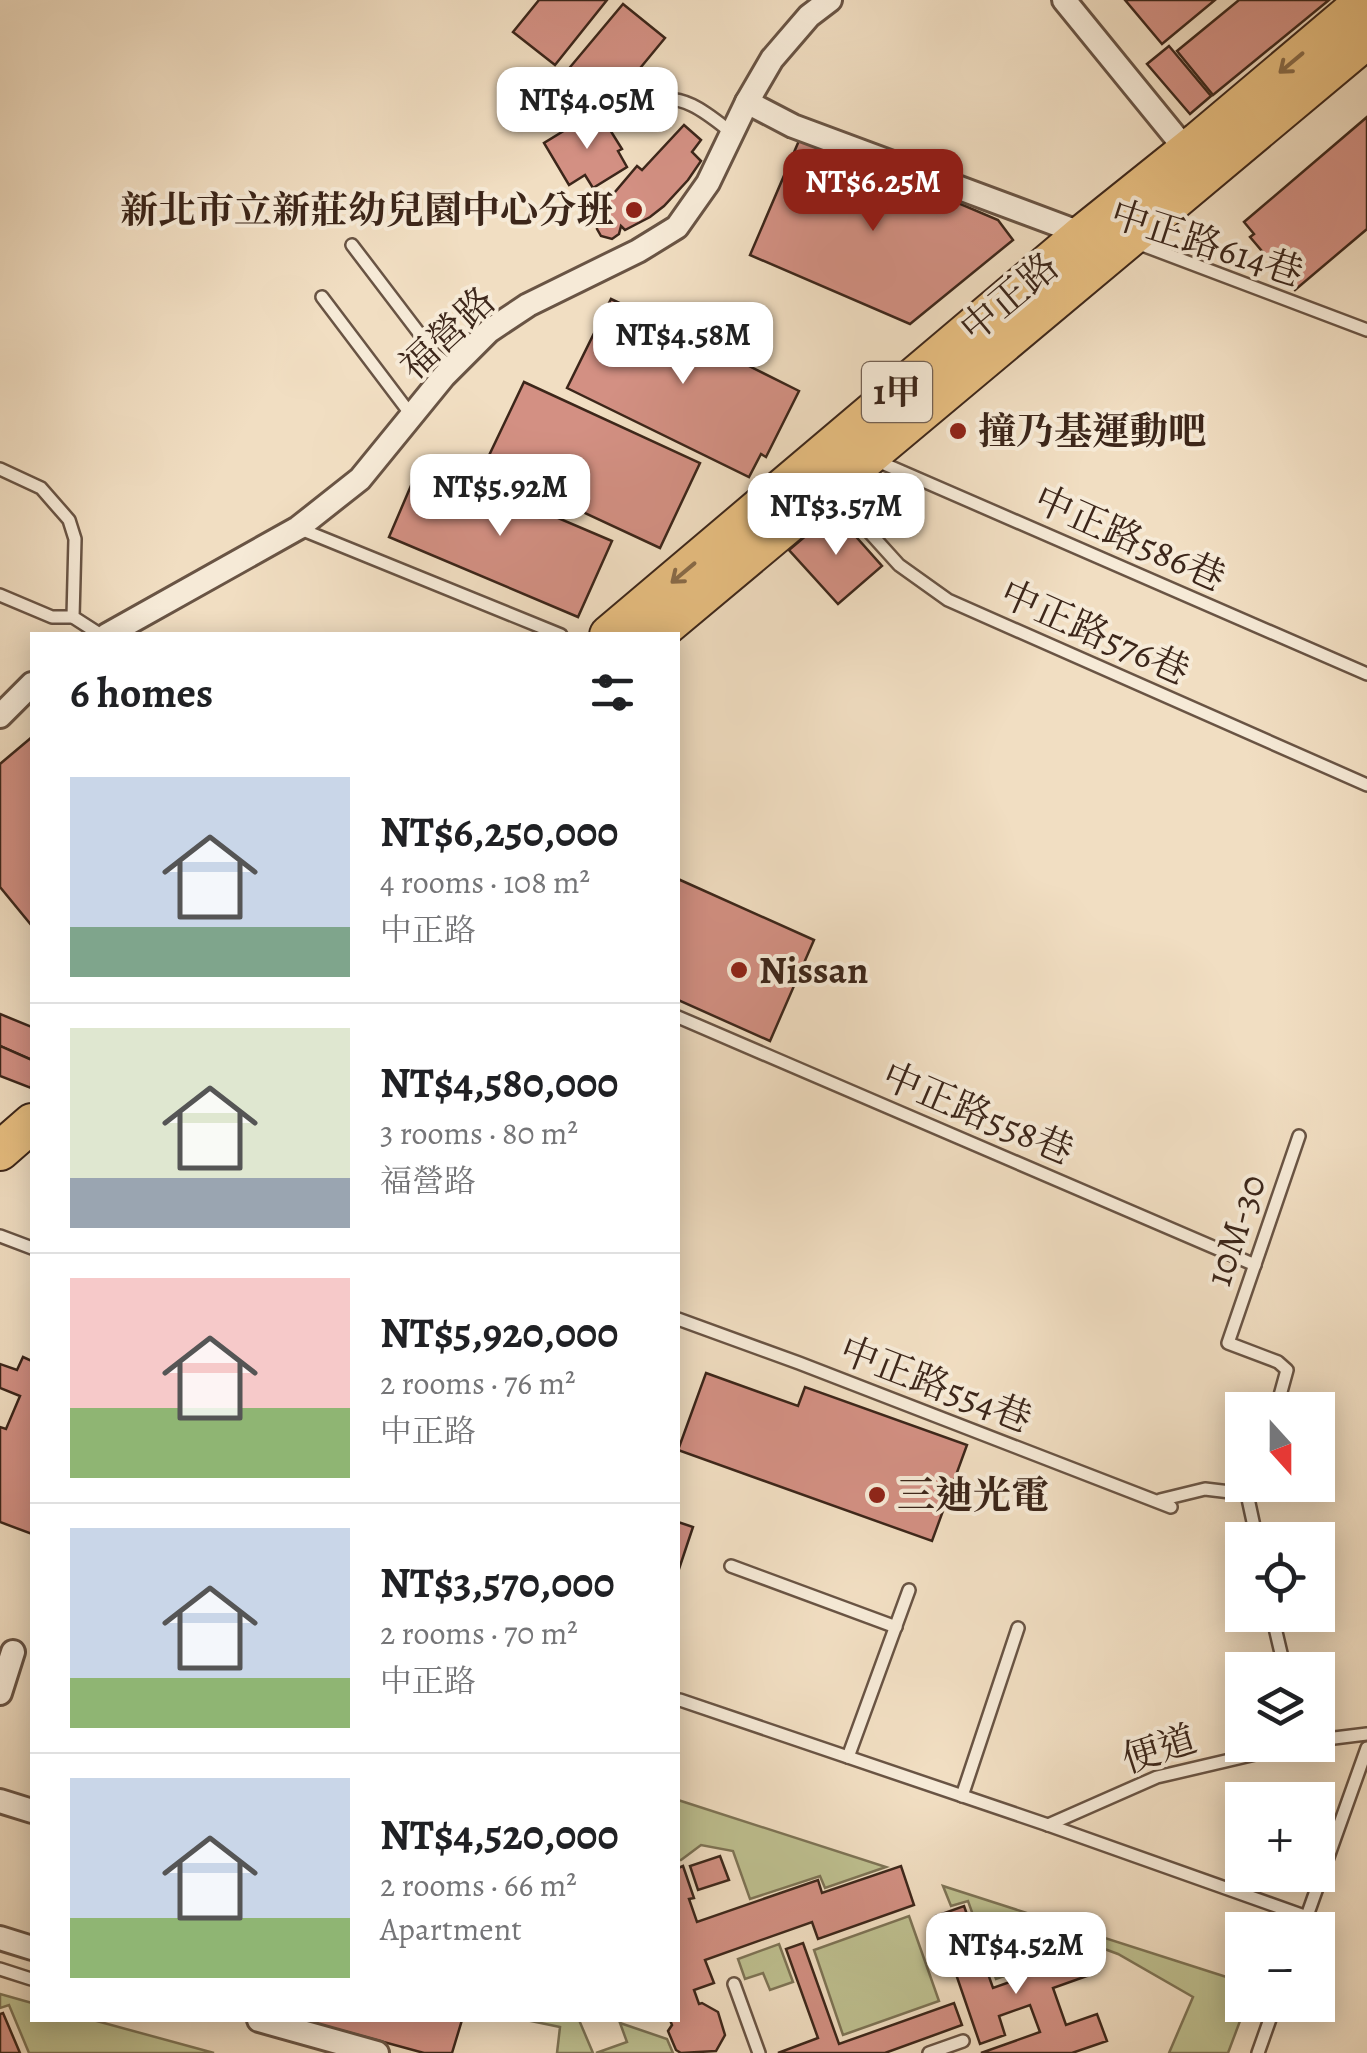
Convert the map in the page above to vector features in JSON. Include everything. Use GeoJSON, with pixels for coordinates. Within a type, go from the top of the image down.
{"type":"FeatureCollection","features":[{"type":"Feature","properties":{"kind":"main road","name":"中正路"},"geometry":{"type":"LineString","coordinates":[[1197,163],[1366,0]]}},
{"type":"Feature","properties":{"kind":"main road","name":"中正路"},"geometry":{"type":"LineString","coordinates":[[612,632],[1197,163],[1367,39]]}},
{"type":"Feature","properties":{"kind":"main road","name":"中正路"},"geometry":{"type":"LineString","coordinates":[[659,632],[873,453],[1106,237]]}},
{"type":"Feature","properties":{"kind":"main road"},"geometry":{"type":"LineString","coordinates":[[0,1151],[30,1125]]}},
{"type":"Feature","properties":{"kind":"main road"},"geometry":{"type":"LineString","coordinates":[[0,1180],[30,1155]]}},
{"type":"Feature","properties":{"kind":"street","name":"福營路"},"geometry":{"type":"LineString","coordinates":[[109,632],[298,528],[360,478],[452,368],[489,331],[528,305],[638,252],[676,227],[708,183],[746,102],[772,59],[810,16],[830,0]]}},
{"type":"Feature","properties":{"kind":"street"},"geometry":{"type":"LineString","coordinates":[[1064,0],[1197,163]]}},
{"type":"Feature","properties":{"kind":"street"},"geometry":{"type":"LineString","coordinates":[[746,102],[793,126],[1106,237]]}},
{"type":"Feature","properties":{"kind":"street"},"geometry":{"type":"LineString","coordinates":[[0,716],[30,686]]}},
{"type":"Feature","properties":{"kind":"street"},"geometry":{"type":"LineString","coordinates":[[0,1693],[15,1653]]}},
{"type":"Feature","properties":{"kind":"street"},"geometry":{"type":"LineString","coordinates":[[0,1801],[30,1810]]}},
{"type":"Feature","properties":{"kind":"street"},"geometry":{"type":"LineString","coordinates":[[0,1938],[30,1947]]}},
{"type":"Feature","properties":{"kind":"street"},"geometry":{"type":"LineString","coordinates":[[267,2022],[377,2053]]}},
{"type":"Feature","properties":{"kind":"lane"},"geometry":{"type":"LineString","coordinates":[[562,82],[598,108],[616,115],[658,99],[680,100],[732,132]]}},
{"type":"Feature","properties":{"kind":"lane","name":"中正路614巷"},"geometry":{"type":"LineString","coordinates":[[1106,237],[1367,330]]}},
{"type":"Feature","properties":{"kind":"lane"},"geometry":{"type":"LineString","coordinates":[[352,244],[435,354],[452,368]]}},
{"type":"Feature","properties":{"kind":"lane"},"geometry":{"type":"LineString","coordinates":[[322,297],[412,416]]}},
{"type":"Feature","properties":{"kind":"lane","name":"中正路586巷"},"geometry":{"type":"LineString","coordinates":[[873,453],[882,462],[1367,674]]}},
{"type":"Feature","properties":{"kind":"lane"},"geometry":{"type":"LineString","coordinates":[[0,470],[41,488],[69,520],[75,539],[73,617]]}},
{"type":"Feature","properties":{"kind":"lane","name":"中正路576巷"},"geometry":{"type":"LineString","coordinates":[[830,489],[899,565],[948,600],[1367,784]]}},
{"type":"Feature","properties":{"kind":"lane"},"geometry":{"type":"LineString","coordinates":[[298,528],[554,632]]}},
{"type":"Feature","properties":{"kind":"lane"},"geometry":{"type":"LineString","coordinates":[[0,595],[52,617],[73,617],[99,632]]}},
{"type":"Feature","properties":{"kind":"lane","name":"中正路558巷"},"geometry":{"type":"LineString","coordinates":[[680,1018],[1255,1265]]}},
{"type":"Feature","properties":{"kind":"lane","name":"10M-30"},"geometry":{"type":"LineString","coordinates":[[1281,1392],[1287,1370],[1278,1362],[1228,1343],[1299,1136]]}},
{"type":"Feature","properties":{"kind":"lane"},"geometry":{"type":"LineString","coordinates":[[0,1236],[30,1247]]}},
{"type":"Feature","properties":{"kind":"lane","name":"中正路554巷"},"geometry":{"type":"LineString","coordinates":[[680,1320],[1171,1507],[1156,1501],[1205,1489],[1225,1489]]}},
{"type":"Feature","properties":{"kind":"lane"},"geometry":{"type":"LineString","coordinates":[[732,1566],[896,1626]]}},
{"type":"Feature","properties":{"kind":"lane"},"geometry":{"type":"LineString","coordinates":[[848,1757],[909,1590]]}},
{"type":"Feature","properties":{"kind":"lane"},"geometry":{"type":"LineString","coordinates":[[962,1796],[1018,1628]]}},
{"type":"Feature","properties":{"kind":"lane"},"geometry":{"type":"LineString","coordinates":[[680,1700],[1048,1825],[1273,1912]]}},
{"type":"Feature","properties":{"kind":"lane"},"geometry":{"type":"LineString","coordinates":[[1335,1735],[1367,1734]]}},
{"type":"Feature","properties":{"kind":"lane"},"geometry":{"type":"LineString","coordinates":[[1308,1912],[1367,1748]]}},
{"type":"Feature","properties":{"kind":"lane","name":"便道"},"geometry":{"type":"LineString","coordinates":[[1048,1825],[1158,1776],[1225,1761]]}},
{"type":"Feature","properties":{"kind":"lane"},"geometry":{"type":"LineString","coordinates":[[0,1969],[30,1978]]}},
{"type":"Feature","properties":{"kind":"lane"},"geometry":{"type":"LineString","coordinates":[[734,1984],[759,2053]]}},
{"type":"Feature","properties":{"kind":"lane"},"geometry":{"type":"LineString","coordinates":[[1258,2053],[1269,2022]]}},
{"type":"Feature","properties":{"kind":"lane"},"geometry":{"type":"LineString","coordinates":[[929,2053],[963,2041]]}},
{"type":"Feature","properties":{"kind":"green space"},"geometry":{"type":"Polygon","coordinates":[[[680,1801],[886,1867],[825,1888],[820,1876],[750,1899],[733,1851],[701,1845],[681,1860],[680,1801]]]}},
{"type":"Feature","properties":{"kind":"green space"},"geometry":{"type":"Polygon","coordinates":[[[943,1886],[1225,1977],[1225,2022],[1240,2022],[1228,2053],[1169,2053],[1193,1997],[1118,1954],[1048,1928],[1058,1961],[1036,1968],[1020,1920],[994,1914],[1013,1973],[996,1979],[968,1901],[951,1906],[943,1886]]]}},
{"type":"Feature","properties":{"kind":"green space"},"geometry":{"type":"Polygon","coordinates":[[[909,1916],[939,2001],[843,2035],[814,1950],[909,1916]]]}},
{"type":"Feature","properties":{"kind":"green space"},"geometry":{"type":"Polygon","coordinates":[[[779,1944],[793,1982],[770,1990],[763,1973],[745,1979],[738,1959],[779,1944]]]}},
{"type":"Feature","properties":{"kind":"green space"},"geometry":{"type":"Polygon","coordinates":[[[0,1994],[30,2002],[30,2022],[100,2022],[214,2053],[29,2053],[9,2005],[0,2008],[0,1994]]]}},
{"type":"Feature","properties":{"kind":"green space"},"geometry":{"type":"Polygon","coordinates":[[[536,2022],[580,2022],[593,2053],[557,2053],[560,2027],[536,2022]]]}},
{"type":"Feature","properties":{"kind":"green space"},"geometry":{"type":"Polygon","coordinates":[[[620,2023],[667,2039],[673,2053],[596,2053],[627,2042],[620,2023]]]}},
{"type":"Feature","properties":{"kind":"building"},"geometry":{"type":"Polygon","coordinates":[[[539,0],[607,0],[555,65],[513,32],[539,0]]]}},
{"type":"Feature","properties":{"kind":"building"},"geometry":{"type":"Polygon","coordinates":[[[1125,0],[1215,0],[1162,44],[1125,0]]]}},
{"type":"Feature","properties":{"kind":"building"},"geometry":{"type":"Polygon","coordinates":[[[1239,0],[1329,0],[1213,95],[1177,51],[1239,0]]]}},
{"type":"Feature","properties":{"kind":"building"},"geometry":{"type":"Polygon","coordinates":[[[623,4],[665,38],[608,107],[566,72],[623,4]]]}},
{"type":"Feature","properties":{"kind":"building"},"geometry":{"type":"Polygon","coordinates":[[[1169,46],[1211,96],[1190,114],[1147,64],[1169,46]]]}},
{"type":"Feature","properties":{"kind":"building"},"geometry":{"type":"Polygon","coordinates":[[[593,113],[602,128],[607,125],[622,149],[618,151],[627,167],[593,188],[585,175],[569,185],[544,143],[593,113]]]}},
{"type":"Feature","properties":{"kind":"building"},"geometry":{"type":"Polygon","coordinates":[[[1367,117],[1367,229],[1295,290],[1250,237],[1254,234],[1244,222],[1367,117]]]}},
{"type":"Feature","properties":{"kind":"building"},"geometry":{"type":"Polygon","coordinates":[[[684,125],[701,140],[692,152],[701,161],[688,180],[650,217],[625,230],[621,226],[612,239],[601,236],[593,218],[637,166],[642,170],[684,125]]]}},
{"type":"Feature","properties":{"kind":"building"},"geometry":{"type":"Polygon","coordinates":[[[801,136],[998,220],[1013,240],[910,324],[750,255],[801,136]]]}},
{"type":"Feature","properties":{"kind":"building"},"geometry":{"type":"Polygon","coordinates":[[[611,299],[636,311],[637,304],[750,359],[747,365],[799,391],[766,457],[761,454],[749,477],[567,388],[611,299]]]}},
{"type":"Feature","properties":{"kind":"building"},"geometry":{"type":"Polygon","coordinates":[[[524,382],[700,463],[660,548],[484,466],[524,382]]]}},
{"type":"Feature","properties":{"kind":"building"},"geometry":{"type":"Polygon","coordinates":[[[422,460],[612,541],[578,617],[389,537],[422,460]]]}},
{"type":"Feature","properties":{"kind":"building"},"geometry":{"type":"Polygon","coordinates":[[[834,512],[882,566],[838,604],[789,550],[834,512]]]}},
{"type":"Feature","properties":{"kind":"building"},"geometry":{"type":"Polygon","coordinates":[[[30,739],[30,924],[0,887],[0,764],[30,739]]]}},
{"type":"Feature","properties":{"kind":"building","name":"Nissan"},"geometry":{"type":"Polygon","coordinates":[[[680,880],[814,940],[770,1041],[680,1001],[680,880]]]}},
{"type":"Feature","properties":{"kind":"building"},"geometry":{"type":"Polygon","coordinates":[[[0,1014],[30,1026],[30,1059],[0,1046],[0,1014]]]}},
{"type":"Feature","properties":{"kind":"building"},"geometry":{"type":"Polygon","coordinates":[[[0,1046],[30,1059],[30,1088],[0,1076],[0,1046]]]}},
{"type":"Feature","properties":{"kind":"building"},"geometry":{"type":"Polygon","coordinates":[[[23,1357],[30,1360],[30,1533],[0,1522],[0,1427],[6,1429],[20,1396],[0,1388],[0,1364],[17,1370],[23,1357]]]}},
{"type":"Feature","properties":{"kind":"building","name":"三迪光電"},"geometry":{"type":"Polygon","coordinates":[[[706,1373],[798,1406],[805,1387],[967,1445],[932,1541],[680,1451],[706,1373]]]}},
{"type":"Feature","properties":{"kind":"building"},"geometry":{"type":"Polygon","coordinates":[[[680,1523],[693,1527],[680,1566],[680,1523]]]}},
{"type":"Feature","properties":{"kind":"building"},"geometry":{"type":"Polygon","coordinates":[[[720,1856],[729,1880],[698,1890],[690,1866],[720,1856]]]}},
{"type":"Feature","properties":{"kind":"building"},"geometry":{"type":"Polygon","coordinates":[[[683,1866],[694,1898],[689,1899],[697,1922],[818,1880],[822,1893],[901,1866],[914,1905],[818,1939],[812,1922],[705,1960],[714,1983],[694,1990],[699,2004],[718,2012],[725,2035],[716,2051],[681,2053],[668,2031],[671,2022],[680,2022],[683,1866]]]}},
{"type":"Feature","properties":{"kind":"building"},"geometry":{"type":"Polygon","coordinates":[[[964,1906],[993,1988],[1081,1957],[1087,1976],[1053,1988],[1066,2025],[1097,2014],[1107,2041],[1072,2053],[981,2053],[1040,2032],[1030,2005],[999,2016],[1005,2035],[980,2044],[936,1916],[964,1906]]]}},
{"type":"Feature","properties":{"kind":"building"},"geometry":{"type":"Polygon","coordinates":[[[803,1943],[839,2044],[954,2003],[962,2025],[885,2053],[778,2053],[818,2038],[786,1949],[803,1943]]]}},
{"type":"Feature","properties":{"kind":"building"},"geometry":{"type":"Polygon","coordinates":[[[3,2013],[20,2053],[0,2053],[3,2013]]]}},
{"type":"Feature","properties":{"kind":"building"},"geometry":{"type":"Polygon","coordinates":[[[461,2022],[452,2053],[424,2053],[314,2023],[461,2022]]]}},
{"type":"Feature","properties":{"kind":"place","name":"新北市立新莊幼兒園中心分班"},"geometry":{"type":"Point","coordinates":[634,210]}},
{"type":"Feature","properties":{"kind":"place","name":"撞乃基運動吧"},"geometry":{"type":"Point","coordinates":[958,431]}},
{"type":"Feature","properties":{"kind":"place","name":"Nissan"},"geometry":{"type":"Point","coordinates":[739,970]}},
{"type":"Feature","properties":{"kind":"place","name":"三迪光電"},"geometry":{"type":"Point","coordinates":[877,1495]}}]}
